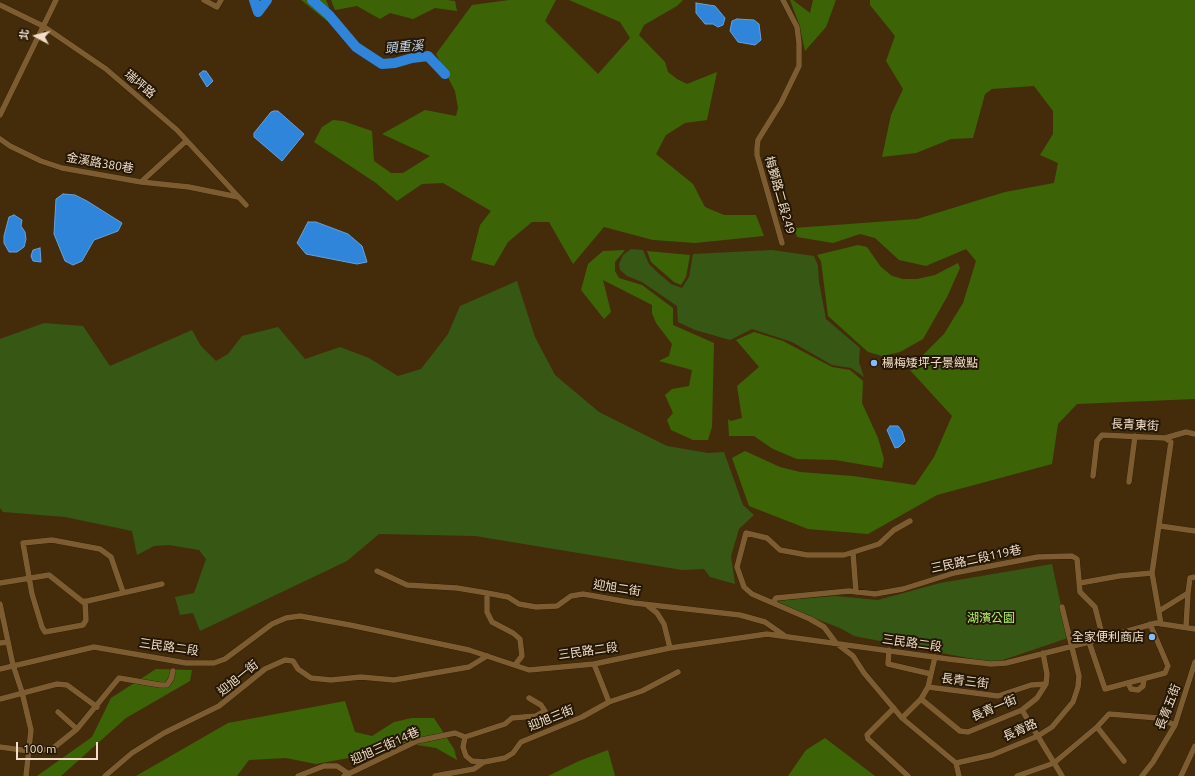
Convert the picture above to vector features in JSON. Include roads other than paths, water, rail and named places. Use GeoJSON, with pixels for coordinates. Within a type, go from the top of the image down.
{"type":"FeatureCollection","features":[{"type":"Feature","properties":{"kind":"street"},"geometry":{"type":"LineString","coordinates":[[0,115],[56,0]]}},
{"type":"Feature","properties":{"kind":"street"},"geometry":{"type":"LineString","coordinates":[[204,0],[217,7],[221,0]]}},
{"type":"Feature","properties":{"kind":"street","name":"梅獅路二段249"},"geometry":{"type":"LineString","coordinates":[[782,0],[797,27],[799,66],[782,103],[758,140],[757,148],[757,155],[782,243]]}},
{"type":"Feature","properties":{"kind":"street","name":"瑞坪路"},"geometry":{"type":"LineString","coordinates":[[0,5],[43,26],[106,69],[177,130],[246,205]]}},
{"type":"Feature","properties":{"kind":"street","name":"金溪路380巷"},"geometry":{"type":"LineString","coordinates":[[0,139],[10,146],[41,161],[62,168],[141,182],[186,141]]}},
{"type":"Feature","properties":{"kind":"street"},"geometry":{"type":"LineString","coordinates":[[141,182],[189,187],[238,197]]}},
{"type":"Feature","properties":{"kind":"street"},"geometry":{"type":"LineString","coordinates":[[1165,438],[1186,432],[1195,434]]}},
{"type":"Feature","properties":{"kind":"street","name":"長青東街"},"geometry":{"type":"LineString","coordinates":[[1093,476],[1097,441],[1102,435],[1165,438],[1171,442],[1152,573]]}},
{"type":"Feature","properties":{"kind":"street"},"geometry":{"type":"LineString","coordinates":[[1129,482],[1135,436]]}},
{"type":"Feature","properties":{"kind":"street"},"geometry":{"type":"LineString","coordinates":[[910,521],[894,530],[879,544],[853,553],[827,556],[780,550],[767,538],[746,533],[737,562],[737,567],[744,587],[752,594],[824,627],[836,643],[853,656],[864,673],[902,718],[956,763],[959,776]]}},
{"type":"Feature","properties":{"kind":"street"},"geometry":{"type":"LineString","coordinates":[[1160,526],[1195,531]]}},
{"type":"Feature","properties":{"kind":"street"},"geometry":{"type":"LineString","coordinates":[[85,601],[86,620],[83,625],[45,632],[42,627],[32,594],[23,543],[52,540],[100,549],[111,557],[123,592]]}},
{"type":"Feature","properties":{"kind":"street"},"geometry":{"type":"LineString","coordinates":[[853,553],[856,592]]}},
{"type":"Feature","properties":{"kind":"street","name":"三民路二段119巷"},"geometry":{"type":"LineString","coordinates":[[773,603],[776,598],[856,592],[876,594],[903,588],[954,573],[1038,557],[1072,556],[1077,559],[1080,592],[1095,607],[1103,638]]}},
{"type":"Feature","properties":{"kind":"street","name":"迎旭二街"},"geometry":{"type":"LineString","coordinates":[[377,571],[407,585],[457,588],[487,593],[508,597],[519,604],[536,607],[557,606],[571,596],[582,594],[645,604],[740,615],[765,622],[786,636]]}},
{"type":"Feature","properties":{"kind":"street"},"geometry":{"type":"LineString","coordinates":[[1080,583],[1119,576],[1152,573],[1161,624]]}},
{"type":"Feature","properties":{"kind":"street"},"geometry":{"type":"LineString","coordinates":[[0,583],[49,575],[85,601],[162,584]]}},
{"type":"Feature","properties":{"kind":"street"},"geometry":{"type":"LineString","coordinates":[[1186,627],[1188,593],[1193,578]]}},
{"type":"Feature","properties":{"kind":"street"},"geometry":{"type":"LineString","coordinates":[[487,593],[487,612],[492,622],[513,633],[520,639],[522,656],[515,665]]}},
{"type":"Feature","properties":{"kind":"street"},"geometry":{"type":"LineString","coordinates":[[1159,611],[1188,593]]}},
{"type":"Feature","properties":{"kind":"street"},"geometry":{"type":"LineString","coordinates":[[0,604],[13,665],[22,692],[31,730],[26,776]]}},
{"type":"Feature","properties":{"kind":"street"},"geometry":{"type":"LineString","coordinates":[[645,604],[657,613],[664,624],[670,648]]}},
{"type":"Feature","properties":{"kind":"street","name":"長青路"},"geometry":{"type":"LineString","coordinates":[[956,763],[992,755],[1038,736],[1052,727],[1073,702],[1078,687],[1079,676],[1073,646],[1062,608]]}},
{"type":"Feature","properties":{"kind":"street","name":"三民路二段"},"geometry":{"type":"LineString","coordinates":[[0,670],[13,665],[94,647],[186,663],[214,663],[225,659],[272,624],[286,618],[300,616],[461,648],[529,670],[594,664],[670,648],[767,634],[991,664],[1006,663],[1089,642],[1150,624],[1161,624],[1195,629]]}},
{"type":"Feature","properties":{"kind":"street"},"geometry":{"type":"LineString","coordinates":[[1089,642],[1105,689],[1166,673],[1168,666],[1150,624]]}},
{"type":"Feature","properties":{"kind":"street"},"geometry":{"type":"LineString","coordinates":[[0,643],[8,642]]}},
{"type":"Feature","properties":{"kind":"street"},"geometry":{"type":"LineString","coordinates":[[889,650],[888,664],[931,674]]}},
{"type":"Feature","properties":{"kind":"street"},"geometry":{"type":"LineString","coordinates":[[1043,653],[1047,674],[1046,684]]}},
{"type":"Feature","properties":{"kind":"street","name":"迎旭一街"},"geometry":{"type":"LineString","coordinates":[[105,776],[132,753],[164,733],[219,706],[265,669],[285,660],[293,661],[298,668],[312,678],[331,680],[361,677],[394,680],[469,667],[487,656]]}},
{"type":"Feature","properties":{"kind":"street"},"geometry":{"type":"LineString","coordinates":[[902,718],[921,699],[928,687],[935,657]]}},
{"type":"Feature","properties":{"kind":"street","name":"長青五街"},"geometry":{"type":"LineString","coordinates":[[1142,776],[1153,762],[1175,725],[1195,662]]}},
{"type":"Feature","properties":{"kind":"street"},"geometry":{"type":"LineString","coordinates":[[594,664],[609,702]]}},
{"type":"Feature","properties":{"kind":"street"},"geometry":{"type":"LineString","coordinates":[[0,747],[29,751],[52,749],[77,729],[97,707],[119,678],[167,685],[171,679],[173,671]]}},
{"type":"Feature","properties":{"kind":"street","name":"迎旭三街"},"geometry":{"type":"LineString","coordinates":[[435,776],[474,769],[484,762],[505,758],[514,753],[521,742],[582,717],[609,702],[642,690],[678,672]]}},
{"type":"Feature","properties":{"kind":"street"},"geometry":{"type":"LineString","coordinates":[[1128,683],[1131,689],[1138,690],[1143,686],[1144,679]]}},
{"type":"Feature","properties":{"kind":"street"},"geometry":{"type":"LineString","coordinates":[[0,700],[22,692],[57,684],[67,685],[97,707]]}},
{"type":"Feature","properties":{"kind":"street","name":"長青三街"},"geometry":{"type":"LineString","coordinates":[[928,687],[998,696],[1031,685],[1046,684]]}},
{"type":"Feature","properties":{"kind":"street","name":"長青一街"},"geometry":{"type":"LineString","coordinates":[[921,699],[960,731],[968,732],[1022,710],[1037,698],[1046,684]]}},
{"type":"Feature","properties":{"kind":"street"},"geometry":{"type":"LineString","coordinates":[[484,762],[472,761],[466,756],[463,747],[465,737],[505,724],[512,718],[536,716],[545,711],[541,705],[528,698]]}},
{"type":"Feature","properties":{"kind":"street"},"geometry":{"type":"LineString","coordinates":[[894,708],[867,735],[868,739],[908,776]]}},
{"type":"Feature","properties":{"kind":"street"},"geometry":{"type":"LineString","coordinates":[[1022,710],[1062,776]]}},
{"type":"Feature","properties":{"kind":"street"},"geometry":{"type":"LineString","coordinates":[[58,712],[77,729]]}},
{"type":"Feature","properties":{"kind":"street"},"geometry":{"type":"LineString","coordinates":[[1017,776],[1029,774],[1054,762],[1109,714],[1158,718],[1175,725]]}},
{"type":"Feature","properties":{"kind":"street"},"geometry":{"type":"LineString","coordinates":[[1097,726],[1124,762]]}},
{"type":"Feature","properties":{"kind":"street","name":"迎旭三街14巷"},"geometry":{"type":"LineString","coordinates":[[346,775],[417,741],[455,733],[465,737]]}},
{"type":"Feature","properties":{"kind":"street"},"geometry":{"type":"LineString","coordinates":[[1181,776],[1195,746]]}},
{"type":"Feature","properties":{"kind":"street"},"geometry":{"type":"LineString","coordinates":[[298,776],[324,766],[337,766],[346,775]]}},
{"type":"Feature","properties":{"kind":"water"},"geometry":{"type":"Polygon","coordinates":[[[696,3],[715,6],[725,18],[723,25],[718,27],[713,24],[705,24],[696,13],[696,3]]]}},
{"type":"Feature","properties":{"kind":"water"},"geometry":{"type":"Polygon","coordinates":[[[737,19],[754,20],[759,24],[761,40],[755,45],[738,42],[730,31],[732,21],[737,19]]]}},
{"type":"Feature","properties":{"kind":"water"},"geometry":{"type":"Polygon","coordinates":[[[206,71],[213,81],[207,87],[199,74],[206,71]]]}},
{"type":"Feature","properties":{"kind":"water"},"geometry":{"type":"Polygon","coordinates":[[[278,111],[304,134],[282,161],[254,137],[254,133],[271,112],[278,111]]]}},
{"type":"Feature","properties":{"kind":"water"},"geometry":{"type":"Polygon","coordinates":[[[63,194],[75,195],[122,223],[118,231],[94,240],[82,261],[73,265],[65,261],[54,234],[56,199],[63,194]]]}},
{"type":"Feature","properties":{"kind":"water"},"geometry":{"type":"Polygon","coordinates":[[[14,215],[22,220],[21,226],[25,232],[26,239],[24,247],[17,252],[9,252],[4,243],[4,236],[9,217],[14,215]]]}},
{"type":"Feature","properties":{"kind":"water"},"geometry":{"type":"Polygon","coordinates":[[[308,222],[316,222],[348,234],[362,246],[367,262],[357,264],[306,254],[297,243],[308,222]]]}},
{"type":"Feature","properties":{"kind":"water"},"geometry":{"type":"Polygon","coordinates":[[[40,248],[41,262],[33,261],[31,256],[33,250],[40,248]]]}},
{"type":"Feature","properties":{"kind":"water"},"geometry":{"type":"Polygon","coordinates":[[[890,426],[898,426],[902,431],[905,441],[899,447],[895,448],[887,430],[890,426]]]}},
{"type":"Feature","properties":{"kind":"waterway","name":"頭重溪"},"geometry":{"type":"LineString","coordinates":[[254,0],[258,12],[267,0]]}},
{"type":"Feature","properties":{"kind":"waterway","name":"頭重溪"},"geometry":{"type":"LineString","coordinates":[[312,0],[329,15],[356,47],[382,64],[395,63],[412,58],[428,56],[445,74]]}},
{"type":"Feature","properties":{"kind":"place","name":"楊梅矮坪子景緻點"},"geometry":{"type":"Point","coordinates":[874,363]}},
{"type":"Feature","properties":{"kind":"place","name":"全家便利商店"},"geometry":{"type":"Point","coordinates":[1152,637]}},
{"type":"Feature","properties":{"kind":"park label","name":"湖濱公園"},"geometry":{"type":"Point","coordinates":[991,618]}}]}
